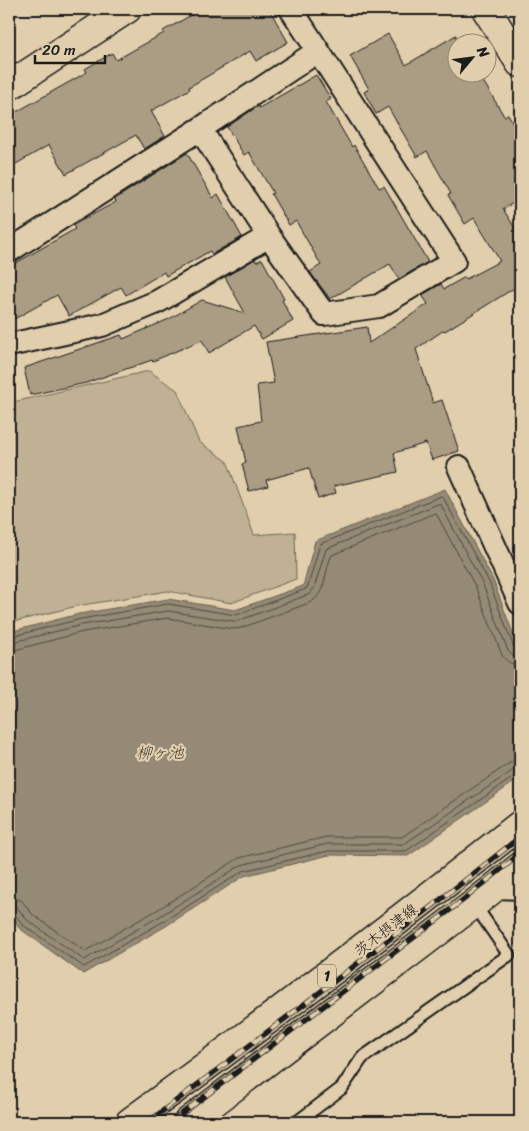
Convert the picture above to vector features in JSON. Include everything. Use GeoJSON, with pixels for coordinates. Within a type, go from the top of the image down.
{"type":"FeatureCollection","features":[{"type":"Feature","properties":{"kind":"main road"},"geometry":{"type":"LineString","coordinates":[[9,86],[127,9]]}},
{"type":"Feature","properties":{"kind":"main road"},"geometry":{"type":"LineString","coordinates":[[486,9],[519,60]]}},
{"type":"Feature","properties":{"kind":"main road","name":"茨木摂津線"},"geometry":{"type":"LineString","coordinates":[[130,1122],[339,966],[520,825]]}},
{"type":"Feature","properties":{"kind":"main road","name":"1"},"geometry":{"type":"LineString","coordinates":[[188,1122],[474,904],[508,888],[520,867]]}},
{"type":"Feature","properties":{"kind":"street"},"geometry":{"type":"LineString","coordinates":[[200,129],[269,236],[324,314],[379,306],[454,262],[291,9]]}},
{"type":"Feature","properties":{"kind":"street"},"geometry":{"type":"LineString","coordinates":[[9,251],[318,51]]}},
{"type":"Feature","properties":{"kind":"street"},"geometry":{"type":"LineString","coordinates":[[9,345],[102,325],[156,302],[269,236]]}},
{"type":"Feature","properties":{"kind":"street"},"geometry":{"type":"LineString","coordinates":[[459,467],[520,603]]}},
{"type":"Feature","properties":{"kind":"lane"},"geometry":{"type":"LineString","coordinates":[[297,1122],[342,1088],[362,1058],[509,955],[474,904]]}},
{"type":"Feature","properties":{"kind":"shaded area"},"geometry":{"type":"Polygon","coordinates":[[[149,371],[177,390],[199,442],[227,461],[254,535],[295,532],[296,579],[231,603],[168,591],[77,606],[9,623],[9,403],[149,371]]]}},
{"type":"Feature","properties":{"kind":"water","name":"柳ヶ池"},"geometry":{"type":"Polygon","coordinates":[[[445,489],[493,580],[520,652],[520,778],[408,856],[329,855],[244,876],[166,926],[83,974],[19,928],[9,913],[9,632],[79,614],[168,599],[235,610],[303,586],[315,541],[445,489]]]}},
{"type":"Feature","properties":{"kind":"building"},"geometry":{"type":"Polygon","coordinates":[[[202,9],[269,9],[288,42],[256,61],[250,51],[151,111],[165,136],[144,149],[136,135],[66,174],[49,145],[9,168],[9,116],[87,72],[85,69],[112,53],[116,60],[202,9]]]}},
{"type":"Feature","properties":{"kind":"building"},"geometry":{"type":"Polygon","coordinates":[[[388,34],[406,65],[446,41],[446,82],[484,82],[504,116],[508,114],[520,135],[520,199],[503,209],[520,236],[520,294],[516,287],[416,349],[433,403],[442,400],[459,451],[432,460],[426,443],[394,453],[398,472],[334,486],[336,493],[318,499],[309,468],[266,480],[268,486],[249,491],[242,464],[246,463],[238,426],[261,421],[257,385],[274,383],[266,342],[367,327],[369,343],[428,304],[422,295],[441,284],[444,289],[500,261],[474,218],[465,224],[448,195],[451,194],[427,151],[417,157],[388,107],[376,114],[364,92],[369,89],[350,56],[388,34]]]}},
{"type":"Feature","properties":{"kind":"building"},"geometry":{"type":"Polygon","coordinates":[[[316,75],[331,99],[326,102],[352,147],[354,145],[379,188],[384,186],[428,262],[399,279],[390,264],[330,299],[310,272],[321,265],[296,221],[289,225],[249,152],[244,155],[227,127],[258,106],[259,108],[316,75]]]}},
{"type":"Feature","properties":{"kind":"building"},"geometry":{"type":"Polygon","coordinates":[[[187,153],[213,198],[218,194],[242,237],[212,254],[210,251],[166,276],[164,272],[126,295],[121,287],[69,316],[57,295],[9,322],[9,267],[75,229],[73,225],[116,202],[115,199],[187,153]]]}},
{"type":"Feature","properties":{"kind":"building"},"geometry":{"type":"Polygon","coordinates":[[[255,259],[256,262],[262,259],[284,299],[282,300],[293,321],[262,339],[254,326],[209,353],[202,340],[153,361],[86,383],[30,395],[24,368],[121,335],[123,339],[169,319],[202,300],[245,313],[225,277],[255,259]]]}},
{"type":"Feature","properties":{"kind":"railway"},"geometry":{"type":"LineString","coordinates":[[148,1122],[382,945],[520,837]]}},
{"type":"Feature","properties":{"kind":"railway"},"geometry":{"type":"LineString","coordinates":[[171,1122],[463,900],[520,854]]}}]}
